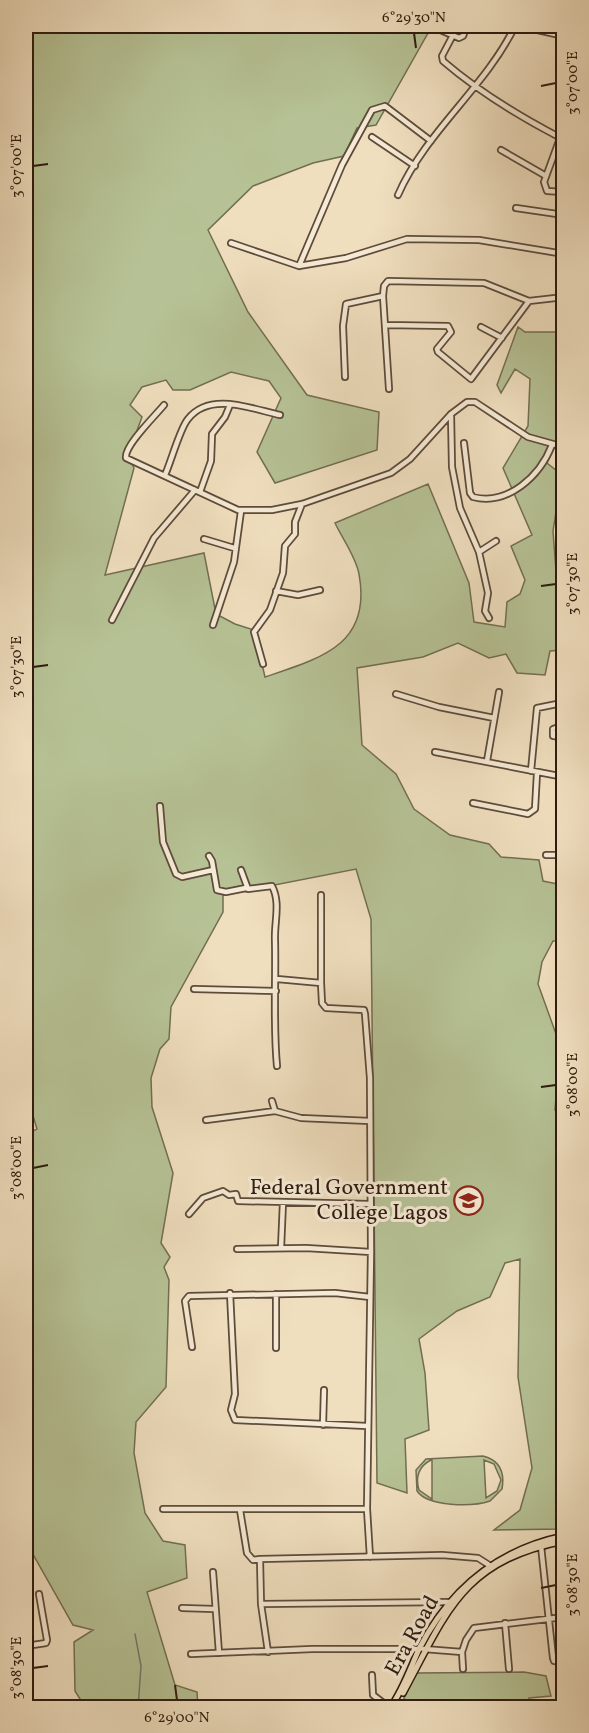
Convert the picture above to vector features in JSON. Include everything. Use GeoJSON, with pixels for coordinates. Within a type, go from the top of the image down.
{"type":"FeatureCollection","features":[{"type":"Feature","properties":{"kind":"main road","name":"Era Road"},"geometry":{"type":"LineString","coordinates":[[392,1707],[449,1602],[489,1565],[515,1553],[564,1536]]}},
{"type":"Feature","properties":{"kind":"main road"},"geometry":{"type":"LineString","coordinates":[[422,1649],[448,1610],[467,1588],[489,1570],[515,1553],[564,1541]]}},
{"type":"Feature","properties":{"kind":"street"},"geometry":{"type":"LineString","coordinates":[[430,26],[452,37],[463,36],[467,26]]}},
{"type":"Feature","properties":{"kind":"street"},"geometry":{"type":"LineString","coordinates":[[398,195],[431,141],[474,87],[515,26]]}},
{"type":"Feature","properties":{"kind":"street"},"geometry":{"type":"LineString","coordinates":[[533,29],[564,36]]}},
{"type":"Feature","properties":{"kind":"street"},"geometry":{"type":"LineString","coordinates":[[452,37],[442,58],[474,87],[511,111],[559,137]]}},
{"type":"Feature","properties":{"kind":"street"},"geometry":{"type":"LineString","coordinates":[[299,266],[342,165],[372,110],[385,105],[431,141]]}},
{"type":"Feature","properties":{"kind":"street"},"geometry":{"type":"LineString","coordinates":[[564,127],[544,182],[546,191],[564,192]]}},
{"type":"Feature","properties":{"kind":"street"},"geometry":{"type":"LineString","coordinates":[[372,137],[415,166]]}},
{"type":"Feature","properties":{"kind":"street"},"geometry":{"type":"LineString","coordinates":[[501,150],[546,176]]}},
{"type":"Feature","properties":{"kind":"street"},"geometry":{"type":"LineString","coordinates":[[516,208],[564,215]]}},
{"type":"Feature","properties":{"kind":"street"},"geometry":{"type":"LineString","coordinates":[[231,243],[299,266],[346,258],[407,239],[498,242],[564,254]]}},
{"type":"Feature","properties":{"kind":"street"},"geometry":{"type":"LineString","coordinates":[[389,389],[387,325],[383,296],[384,286],[388,281],[484,283],[529,301],[564,297]]}},
{"type":"Feature","properties":{"kind":"street"},"geometry":{"type":"LineString","coordinates":[[345,377],[343,326],[346,304],[383,296]]}},
{"type":"Feature","properties":{"kind":"street"},"geometry":{"type":"LineString","coordinates":[[387,325],[448,326],[451,332],[437,349],[438,352],[470,379],[529,301]]}},
{"type":"Feature","properties":{"kind":"street"},"geometry":{"type":"LineString","coordinates":[[481,327],[502,338]]}},
{"type":"Feature","properties":{"kind":"street"},"geometry":{"type":"LineString","coordinates":[[164,405],[143,428],[124,456],[241,511],[272,510],[302,504],[391,473],[410,459],[462,404],[475,402],[528,437],[564,447]]}},
{"type":"Feature","properties":{"kind":"street"},"geometry":{"type":"LineString","coordinates":[[165,475],[188,418],[214,403],[280,415]]}},
{"type":"Feature","properties":{"kind":"street"},"geometry":{"type":"LineString","coordinates":[[112,620],[154,538],[197,491],[211,461],[212,434],[225,417],[230,405]]}},
{"type":"Feature","properties":{"kind":"street"},"geometry":{"type":"LineString","coordinates":[[452,414],[452,467],[466,525],[479,552],[488,593],[486,611],[489,618]]}},
{"type":"Feature","properties":{"kind":"street"},"geometry":{"type":"LineString","coordinates":[[464,443],[470,494],[475,498],[487,499],[506,496],[519,487],[542,466],[552,445]]}},
{"type":"Feature","properties":{"kind":"street"},"geometry":{"type":"LineString","coordinates":[[263,664],[254,632],[268,614],[283,573],[285,546],[295,534],[295,522],[302,504]]}},
{"type":"Feature","properties":{"kind":"street"},"geometry":{"type":"LineString","coordinates":[[213,625],[234,562],[234,548],[241,511]]}},
{"type":"Feature","properties":{"kind":"street"},"geometry":{"type":"LineString","coordinates":[[204,539],[234,548]]}},
{"type":"Feature","properties":{"kind":"street"},"geometry":{"type":"LineString","coordinates":[[479,552],[496,541]]}},
{"type":"Feature","properties":{"kind":"street"},"geometry":{"type":"LineString","coordinates":[[276,591],[298,595],[321,590]]}},
{"type":"Feature","properties":{"kind":"street"},"geometry":{"type":"LineString","coordinates":[[559,627],[564,642]]}},
{"type":"Feature","properties":{"kind":"street"},"geometry":{"type":"LineString","coordinates":[[487,761],[499,692]]}},
{"type":"Feature","properties":{"kind":"street"},"geometry":{"type":"LineString","coordinates":[[396,694],[440,707],[494,718]]}},
{"type":"Feature","properties":{"kind":"street"},"geometry":{"type":"LineString","coordinates":[[531,771],[537,708],[557,704]]}},
{"type":"Feature","properties":{"kind":"street"},"geometry":{"type":"LineString","coordinates":[[564,725],[552,732],[553,735],[564,737]]}},
{"type":"Feature","properties":{"kind":"street"},"geometry":{"type":"LineString","coordinates":[[435,752],[564,777]]}},
{"type":"Feature","properties":{"kind":"street"},"geometry":{"type":"LineString","coordinates":[[473,803],[528,814],[535,808],[537,773]]}},
{"type":"Feature","properties":{"kind":"street"},"geometry":{"type":"LineString","coordinates":[[160,806],[163,842],[176,874],[182,877],[213,870]]}},
{"type":"Feature","properties":{"kind":"street"},"geometry":{"type":"LineString","coordinates":[[546,855],[564,855]]}},
{"type":"Feature","properties":{"kind":"street"},"geometry":{"type":"LineString","coordinates":[[209,856],[214,883],[219,891],[272,886],[277,895],[274,939],[277,979],[274,1034],[277,1066]]}},
{"type":"Feature","properties":{"kind":"street"},"geometry":{"type":"LineString","coordinates":[[241,870],[246,888]]}},
{"type":"Feature","properties":{"kind":"street"},"geometry":{"type":"LineString","coordinates":[[321,895],[322,1003],[326,1008],[364,1010],[370,1078],[371,1252],[367,1426],[367,1509],[370,1557]]}},
{"type":"Feature","properties":{"kind":"street"},"geometry":{"type":"LineString","coordinates":[[277,979],[321,983]]}},
{"type":"Feature","properties":{"kind":"street"},"geometry":{"type":"LineString","coordinates":[[194,989],[276,991]]}},
{"type":"Feature","properties":{"kind":"street"},"geometry":{"type":"LineString","coordinates":[[272,1101],[275,1111]]}},
{"type":"Feature","properties":{"kind":"street"},"geometry":{"type":"LineString","coordinates":[[206,1120],[275,1111],[301,1118],[370,1120]]}},
{"type":"Feature","properties":{"kind":"street"},"geometry":{"type":"LineString","coordinates":[[189,1214],[203,1198],[223,1191],[229,1195],[236,1194],[238,1201],[369,1204]]}},
{"type":"Feature","properties":{"kind":"street"},"geometry":{"type":"LineString","coordinates":[[282,1248],[283,1202]]}},
{"type":"Feature","properties":{"kind":"street"},"geometry":{"type":"LineString","coordinates":[[237,1249],[282,1248],[371,1252]]}},
{"type":"Feature","properties":{"kind":"street"},"geometry":{"type":"LineString","coordinates":[[192,1347],[185,1298],[230,1293],[335,1293],[370,1297]]}},
{"type":"Feature","properties":{"kind":"street"},"geometry":{"type":"LineString","coordinates":[[230,1293],[235,1394],[231,1410],[235,1420],[238,1422],[322,1422],[323,1425],[367,1426]]}},
{"type":"Feature","properties":{"kind":"street"},"geometry":{"type":"LineString","coordinates":[[276,1294],[276,1348]]}},
{"type":"Feature","properties":{"kind":"street"},"geometry":{"type":"LineString","coordinates":[[323,1425],[324,1390]]}},
{"type":"Feature","properties":{"kind":"street"},"geometry":{"type":"LineString","coordinates":[[163,1509],[367,1509]]}},
{"type":"Feature","properties":{"kind":"street"},"geometry":{"type":"LineString","coordinates":[[240,1510],[247,1553],[253,1560],[370,1557],[478,1558],[489,1565]]}},
{"type":"Feature","properties":{"kind":"street"},"geometry":{"type":"LineString","coordinates":[[541,1546],[553,1658],[554,1661],[564,1662]]}},
{"type":"Feature","properties":{"kind":"street"},"geometry":{"type":"LineString","coordinates":[[260,1559],[261,1604],[268,1652]]}},
{"type":"Feature","properties":{"kind":"street"},"geometry":{"type":"LineString","coordinates":[[213,1572],[219,1653]]}},
{"type":"Feature","properties":{"kind":"street"},"geometry":{"type":"LineString","coordinates":[[26,1646],[46,1643],[47,1640],[39,1594]]}},
{"type":"Feature","properties":{"kind":"street"},"geometry":{"type":"LineString","coordinates":[[261,1604],[449,1602]]}},
{"type":"Feature","properties":{"kind":"street"},"geometry":{"type":"LineString","coordinates":[[182,1608],[214,1609]]}},
{"type":"Feature","properties":{"kind":"street"},"geometry":{"type":"LineString","coordinates":[[463,1669],[462,1652],[474,1628],[564,1617]]}},
{"type":"Feature","properties":{"kind":"street"},"geometry":{"type":"LineString","coordinates":[[505,1623],[509,1669]]}},
{"type":"Feature","properties":{"kind":"street"},"geometry":{"type":"LineString","coordinates":[[191,1654],[422,1649],[462,1652]]}},
{"type":"Feature","properties":{"kind":"street"},"geometry":{"type":"LineString","coordinates":[[372,1675],[373,1695],[392,1707]]}},
{"type":"Feature","properties":{"kind":"green space"},"geometry":{"type":"Polygon","coordinates":[[[26,26],[432,26],[376,125],[357,128],[344,156],[313,163],[253,186],[208,230],[248,312],[307,395],[379,412],[377,450],[275,483],[257,452],[281,398],[269,381],[231,372],[190,390],[173,390],[166,380],[142,387],[130,405],[142,417],[128,455],[134,468],[105,575],[204,553],[216,614],[235,624],[254,630],[265,677],[323,655],[350,633],[358,617],[361,598],[359,574],[352,554],[335,523],[428,484],[469,583],[474,622],[505,627],[507,602],[520,594],[525,580],[511,546],[532,535],[503,468],[528,426],[530,379],[515,369],[501,393],[497,385],[518,327],[525,332],[563,332],[563,438],[559,437],[547,463],[562,475],[553,531],[557,584],[563,584],[563,650],[550,651],[545,675],[517,673],[506,654],[489,658],[458,643],[423,657],[357,668],[362,745],[396,774],[414,809],[450,835],[489,844],[501,857],[539,860],[543,881],[563,885],[563,941],[553,941],[542,962],[538,984],[560,1045],[555,1110],[564,1120],[563,1529],[494,1530],[520,1510],[532,1468],[518,1377],[520,1259],[505,1263],[490,1297],[457,1311],[419,1339],[425,1373],[429,1430],[405,1439],[407,1493],[377,1483],[371,919],[356,869],[223,895],[223,912],[171,1007],[169,1039],[160,1049],[151,1078],[152,1107],[173,1173],[161,1243],[170,1257],[164,1267],[169,1280],[166,1387],[136,1422],[134,1453],[145,1513],[163,1541],[185,1545],[187,1578],[147,1592],[175,1685],[197,1692],[198,1707],[85,1707],[75,1691],[74,1642],[93,1630],[73,1625],[30,1549],[26,1521],[26,1135],[37,1129],[26,1093],[26,26]]]}},
{"type":"Feature","properties":{"kind":"green space"},"geometry":{"type":"Polygon","coordinates":[[[483,1456],[489,1458],[502,1472],[502,1489],[490,1501],[482,1503],[462,1505],[431,1500],[417,1491],[416,1470],[426,1459],[483,1456]],[[432,1460],[427,1462],[419,1472],[419,1490],[432,1499],[432,1460]],[[484,1460],[486,1498],[497,1491],[501,1480],[494,1464],[484,1460]]]}},
{"type":"Feature","properties":{"kind":"green space"},"geometry":{"type":"Polygon","coordinates":[[[524,1672],[546,1676],[551,1696],[529,1698],[526,1707],[400,1707],[416,1673],[524,1672]]]}},
{"type":"Feature","properties":{"kind":"waterway"},"geometry":{"type":"LineString","coordinates":[[135,1634],[141,1666],[138,1708]]}},
{"type":"Feature","properties":{"kind":"place","name":"Federal Government College Lagos"},"geometry":{"type":"Point","coordinates":[469,1201]}}]}
